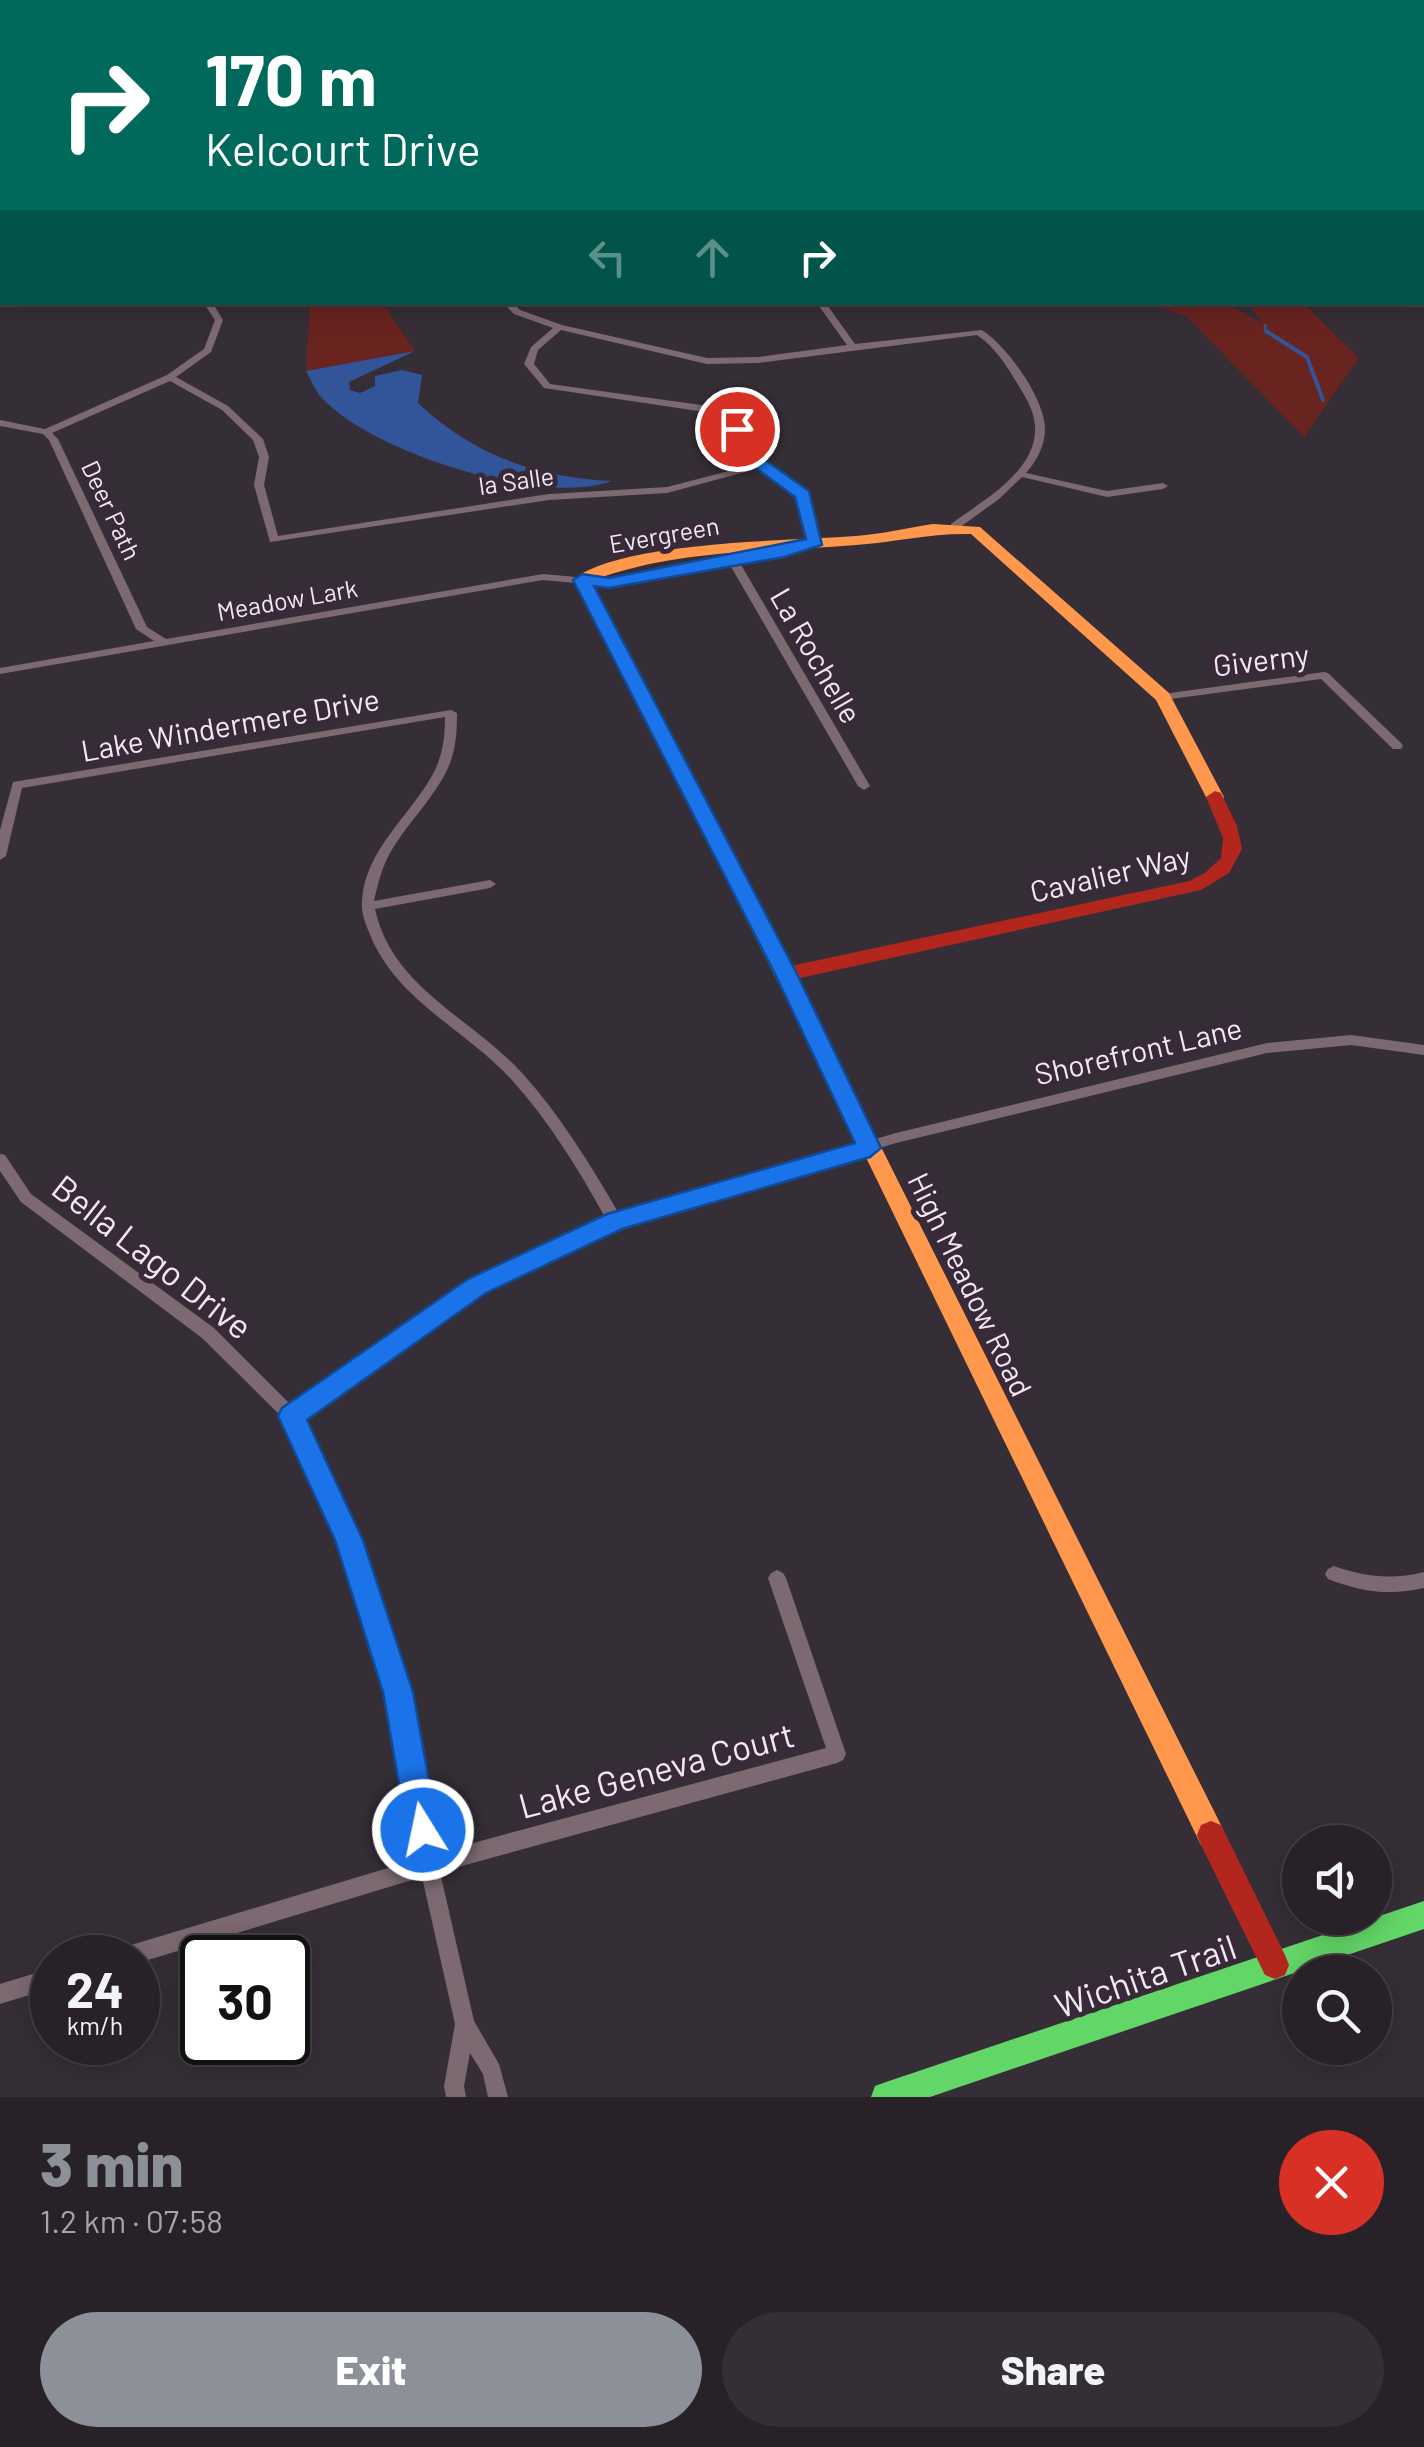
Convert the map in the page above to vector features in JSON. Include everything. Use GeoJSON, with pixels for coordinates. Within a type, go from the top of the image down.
{"type":"FeatureCollection","features":[{"type":"Feature","properties":{"kind":"street"},"geometry":{"type":"LineString","coordinates":[[0,424],[46,432],[170,377],[212,344],[219,320],[209,305]]}},
{"type":"Feature","properties":{"kind":"street"},"geometry":{"type":"LineString","coordinates":[[509,305],[517,312],[559,327],[707,360],[759,360],[971,331],[986,335],[1040,410],[1038,448],[1024,474],[955,526]]}},
{"type":"Feature","properties":{"kind":"street"},"geometry":{"type":"LineString","coordinates":[[822,305],[853,348]]}},
{"type":"Feature","properties":{"kind":"street"},"geometry":{"type":"LineString","coordinates":[[559,327],[534,349],[529,364],[547,386],[701,408],[737,429],[762,465],[803,495],[816,542]]}},
{"type":"Feature","properties":{"kind":"street","name":"la Salle"},"geometry":{"type":"LineString","coordinates":[[170,377],[225,408],[258,439],[264,458],[259,485],[274,540],[549,497],[667,490],[762,465]]}},
{"type":"Feature","properties":{"kind":"street","name":"Deer Path"},"geometry":{"type":"LineString","coordinates":[[46,432],[58,447],[142,629],[163,643]]}},
{"type":"Feature","properties":{"kind":"street"},"geometry":{"type":"LineString","coordinates":[[1024,474],[1106,494],[1163,486]]}},
{"type":"Feature","properties":{"kind":"street","name":"Evergreen"},"geometry":{"type":"LineString","coordinates":[[582,580],[602,570],[955,526]]}},
{"type":"Feature","properties":{"kind":"street","name":"Cavalier Way"},"geometry":{"type":"LineString","coordinates":[[786,974],[1171,894],[1213,880],[1233,860],[1236,839],[1163,697],[975,530],[955,526]]}},
{"type":"Feature","properties":{"kind":"street","name":"La Rochelle"},"geometry":{"type":"LineString","coordinates":[[730,554],[864,786]]}},
{"type":"Feature","properties":{"kind":"street","name":"Meadow Lark"},"geometry":{"type":"LineString","coordinates":[[0,670],[543,577],[582,580]]}},
{"type":"Feature","properties":{"kind":"street","name":"High Meadow Road"},"geometry":{"type":"LineString","coordinates":[[582,580],[786,974],[1275,1965]]}},
{"type":"Feature","properties":{"kind":"street","name":"Giverny"},"geometry":{"type":"LineString","coordinates":[[1163,697],[1324,675],[1398,746]]}},
{"type":"Feature","properties":{"kind":"street"},"geometry":{"type":"LineString","coordinates":[[451,712],[454,736],[444,772],[373,868],[368,906],[390,963],[504,1063],[591,1176],[615,1221]]}},
{"type":"Feature","properties":{"kind":"street","name":"Lake Windermere Drive"},"geometry":{"type":"LineString","coordinates":[[0,856],[17,786],[451,712]]}},
{"type":"Feature","properties":{"kind":"street"},"geometry":{"type":"LineString","coordinates":[[368,906],[490,884]]}},
{"type":"Feature","properties":{"kind":"street","name":"Shorefront Lane"},"geometry":{"type":"LineString","coordinates":[[292,1416],[477,1286],[615,1221],[896,1138],[1267,1048],[1351,1040],[1424,1050]]}},
{"type":"Feature","properties":{"kind":"street","name":"Bella Lago Drive"},"geometry":{"type":"LineString","coordinates":[[0,1159],[26,1198],[208,1333],[292,1416],[349,1540],[398,1692],[429,1864],[464,2024],[492,2071],[498,2097]]}},
{"type":"Feature","properties":{"kind":"street"},"geometry":{"type":"LineString","coordinates":[[1334,1574],[1361,1585],[1402,1586],[1424,1580]]}},
{"type":"Feature","properties":{"kind":"street","name":"Lake Geneva Court"},"geometry":{"type":"LineString","coordinates":[[429,1864],[837,1754],[777,1578]]}},
{"type":"Feature","properties":{"kind":"street"},"geometry":{"type":"LineString","coordinates":[[160,1946],[429,1864]]}},
{"type":"Feature","properties":{"kind":"street","name":"Wichita Trail"},"geometry":{"type":"LineString","coordinates":[[886,2097],[1424,1915]]}},
{"type":"Feature","properties":{"kind":"street"},"geometry":{"type":"LineString","coordinates":[[0,1994],[30,1985]]}},
{"type":"Feature","properties":{"kind":"street","name":"Bella Lago Drive"},"geometry":{"type":"LineString","coordinates":[[456,2097],[454,2086],[464,2024]]}},
{"type":"Feature","properties":{"kind":"shaded area"},"geometry":{"type":"Polygon","coordinates":[[[310,305],[384,305],[415,351],[306,371],[310,305]]]}},
{"type":"Feature","properties":{"kind":"shaded area"},"geometry":{"type":"Polygon","coordinates":[[[1155,305],[1230,305],[1263,324],[1249,305],[1305,305],[1359,358],[1304,437],[1187,317],[1155,305]]]}},
{"type":"Feature","properties":{"kind":"water"},"geometry":{"type":"Polygon","coordinates":[[[415,351],[349,382],[350,390],[360,393],[375,386],[375,376],[402,370],[422,375],[418,403],[484,450],[532,469],[612,481],[582,487],[544,487],[459,470],[417,455],[346,418],[320,395],[306,371],[415,351]]]}},
{"type":"Feature","properties":{"kind":"waterway"},"geometry":{"type":"LineString","coordinates":[[1265,325],[1266,333]]}},
{"type":"Feature","properties":{"kind":"waterway"},"geometry":{"type":"LineString","coordinates":[[1266,331],[1307,357],[1323,400]]}},
{"type":"Feature","properties":{"kind":"traffic: fast"},"geometry":{"type":"LineString","coordinates":[[604,622],[866,1137]]}},
{"type":"Feature","properties":{"kind":"traffic: fast"},"geometry":{"type":"LineString","coordinates":[[886,2097],[1424,1915]]}},
{"type":"Feature","properties":{"kind":"traffic: slow"},"geometry":{"type":"LineString","coordinates":[[604,622],[582,579],[614,567],[684,552],[861,540],[933,529],[975,530],[1163,697],[1215,797]]}},
{"type":"Feature","properties":{"kind":"traffic: slow"},"geometry":{"type":"LineString","coordinates":[[866,1137],[1211,1835]]}},
{"type":"Feature","properties":{"kind":"traffic: jam"},"geometry":{"type":"LineString","coordinates":[[786,974],[1194,886],[1223,869],[1233,849],[1215,797]]}},
{"type":"Feature","properties":{"kind":"traffic: jam"},"geometry":{"type":"LineString","coordinates":[[1211,1835],[1275,1965]]}},
{"type":"Feature","properties":{"kind":"route"},"geometry":{"type":"LineString","coordinates":[[423,1830],[398,1692],[349,1540],[292,1416],[477,1286],[615,1221],[870,1148],[786,974],[582,580],[609,583],[784,552],[816,542],[803,495],[762,465],[737,429]]}}]}
